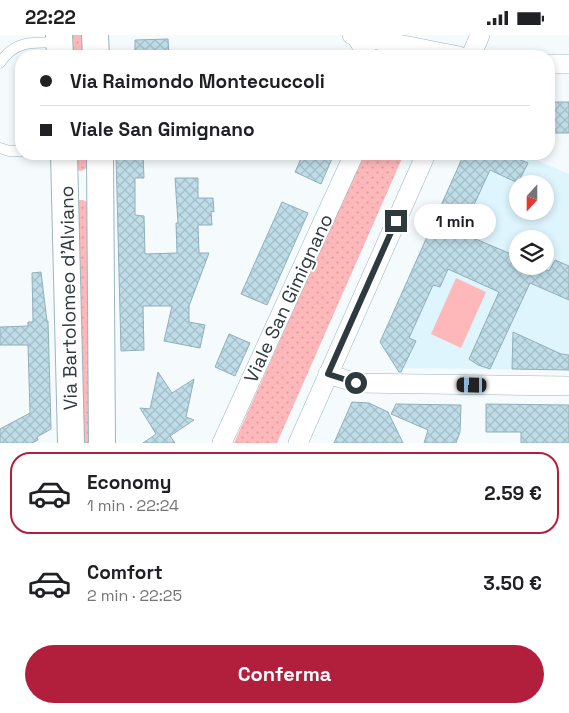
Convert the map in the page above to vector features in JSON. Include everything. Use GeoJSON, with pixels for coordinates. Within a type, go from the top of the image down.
{"type":"FeatureCollection","features":[{"type":"Feature","properties":{"kind":"main road"},"geometry":{"type":"LineString","coordinates":[[95,35],[96,50]]}},
{"type":"Feature","properties":{"kind":"main road","name":"Via Bartolomeo d'Alviano"},"geometry":{"type":"LineString","coordinates":[[64,160],[71,443]]}},
{"type":"Feature","properties":{"kind":"main road","name":"Via Bartolomeo d'Alviano"},"geometry":{"type":"LineString","coordinates":[[100,160],[102,443]]}},
{"type":"Feature","properties":{"kind":"main road"},"geometry":{"type":"LineString","coordinates":[[65,188],[101,188]]}},
{"type":"Feature","properties":{"kind":"street"},"geometry":{"type":"LineString","coordinates":[[354,35],[427,50]]}},
{"type":"Feature","properties":{"kind":"street"},"geometry":{"type":"LineString","coordinates":[[354,35],[364,50]]}},
{"type":"Feature","properties":{"kind":"street"},"geometry":{"type":"LineString","coordinates":[[474,50],[480,35]]}},
{"type":"Feature","properties":{"kind":"street"},"geometry":{"type":"LineString","coordinates":[[555,64],[569,64]]}},
{"type":"Feature","properties":{"kind":"street","name":"Viale San Gimignano"},"geometry":{"type":"LineString","coordinates":[[222,443],[351,160]]}},
{"type":"Feature","properties":{"kind":"street"},"geometry":{"type":"LineString","coordinates":[[298,443],[423,160]]}},
{"type":"Feature","properties":{"kind":"street"},"geometry":{"type":"LineString","coordinates":[[328,374],[356,383],[569,386]]}},
{"type":"Feature","properties":{"kind":"lane"},"geometry":{"type":"LineString","coordinates":[[0,63],[14,47],[35,43],[60,45]]}},
{"type":"Feature","properties":{"kind":"lane"},"geometry":{"type":"LineString","coordinates":[[0,149],[15,151]]}},
{"type":"Feature","properties":{"kind":"shaded area"},"geometry":{"type":"Polygon","coordinates":[[[68,35],[87,35],[87,50],[68,50],[68,35]]]}},
{"type":"Feature","properties":{"kind":"shaded area"},"geometry":{"type":"Polygon","coordinates":[[[73,160],[89,160],[87,168],[81,171],[76,170],[73,160]]]}},
{"type":"Feature","properties":{"kind":"shaded area"},"geometry":{"type":"Polygon","coordinates":[[[360,160],[401,160],[277,443],[234,443],[360,160]]]}},
{"type":"Feature","properties":{"kind":"shaded area"},"geometry":{"type":"Polygon","coordinates":[[[461,160],[537,160],[569,174],[569,370],[396,368],[380,342],[461,160]]]}},
{"type":"Feature","properties":{"kind":"shaded area"},"geometry":{"type":"Polygon","coordinates":[[[83,200],[90,204],[95,443],[78,443],[76,201],[83,200]]]}},
{"type":"Feature","properties":{"kind":"shaded area"},"geometry":{"type":"Polygon","coordinates":[[[456,278],[486,292],[461,348],[431,334],[456,278]]]}},
{"type":"Feature","properties":{"kind":"building"},"geometry":{"type":"Polygon","coordinates":[[[168,39],[169,50],[135,50],[135,40],[168,39]]]}},
{"type":"Feature","properties":{"kind":"building"},"geometry":{"type":"Polygon","coordinates":[[[555,102],[569,102],[569,133],[555,133],[555,102]]]}},
{"type":"Feature","properties":{"kind":"building"},"geometry":{"type":"Polygon","coordinates":[[[116,160],[143,160],[144,178],[135,178],[135,215],[144,216],[145,254],[177,253],[176,223],[178,223],[175,178],[198,178],[198,198],[213,198],[214,212],[211,211],[212,225],[198,225],[199,253],[209,253],[189,306],[189,322],[205,325],[200,348],[164,341],[172,306],[143,306],[144,350],[121,351],[116,160]]]}},
{"type":"Feature","properties":{"kind":"building"},"geometry":{"type":"Polygon","coordinates":[[[300,160],[331,160],[321,184],[295,172],[300,160]]]}},
{"type":"Feature","properties":{"kind":"building"},"geometry":{"type":"Polygon","coordinates":[[[461,160],[521,160],[528,163],[522,175],[509,175],[509,179],[490,170],[473,207],[475,208],[472,214],[479,217],[471,237],[509,253],[509,275],[554,275],[555,260],[569,266],[569,300],[530,283],[490,369],[478,365],[469,359],[499,292],[448,269],[440,287],[433,285],[409,338],[416,341],[401,372],[399,372],[380,342],[461,160]]]}},
{"type":"Feature","properties":{"kind":"building"},"geometry":{"type":"Polygon","coordinates":[[[282,202],[308,213],[267,305],[241,294],[282,202]]]}},
{"type":"Feature","properties":{"kind":"building"},"geometry":{"type":"Polygon","coordinates":[[[41,272],[48,321],[51,429],[37,437],[38,440],[32,443],[0,443],[0,429],[30,413],[28,345],[0,345],[0,327],[28,326],[28,322],[33,322],[32,273],[41,272]]]}},
{"type":"Feature","properties":{"kind":"building"},"geometry":{"type":"Polygon","coordinates":[[[513,332],[561,354],[569,355],[569,370],[512,369],[513,332]]]}},
{"type":"Feature","properties":{"kind":"building"},"geometry":{"type":"Polygon","coordinates":[[[229,334],[250,343],[235,376],[215,367],[229,334]]]}},
{"type":"Feature","properties":{"kind":"building"},"geometry":{"type":"Polygon","coordinates":[[[158,372],[172,393],[194,379],[186,417],[194,420],[170,436],[175,443],[143,443],[156,434],[140,408],[150,409],[158,372]]]}},
{"type":"Feature","properties":{"kind":"building"},"geometry":{"type":"Polygon","coordinates":[[[352,402],[369,403],[388,412],[403,443],[334,443],[352,402]]]}},
{"type":"Feature","properties":{"kind":"building"},"geometry":{"type":"Polygon","coordinates":[[[396,404],[461,405],[460,432],[456,443],[424,443],[428,430],[391,414],[396,404]]]}},
{"type":"Feature","properties":{"kind":"building"},"geometry":{"type":"Polygon","coordinates":[[[486,404],[569,405],[569,443],[521,443],[521,432],[486,432],[486,404]]]}},
{"type":"Feature","properties":{"kind":"route"},"geometry":{"type":"LineString","coordinates":[[356,383],[328,374],[396,221]]}}]}
